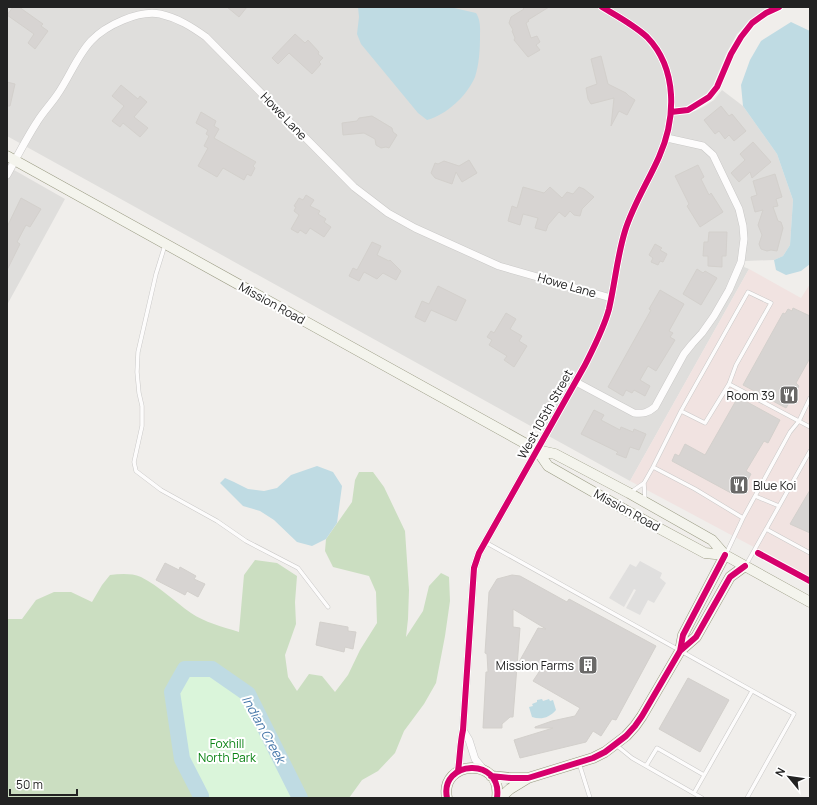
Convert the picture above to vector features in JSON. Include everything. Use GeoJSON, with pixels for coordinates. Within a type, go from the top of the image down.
{"type":"FeatureCollection","features":[{"type":"Feature","properties":{"kind":"main road","name":"Mission Road"},"geometry":{"type":"LineString","coordinates":[[11,158],[537,450],[555,454],[646,502],[712,540],[725,555],[810,602]]}},
{"type":"Feature","properties":{"kind":"main road","name":"Mission Road"},"geometry":{"type":"LineString","coordinates":[[537,450],[548,466],[627,512],[706,553],[725,555]]}},
{"type":"Feature","properties":{"kind":"main road"},"geometry":{"type":"LineString","coordinates":[[680,651],[683,635],[725,555]]}},
{"type":"Feature","properties":{"kind":"main road"},"geometry":{"type":"LineString","coordinates":[[488,773],[496,784],[499,798],[528,778],[605,752],[616,744],[639,721],[680,651],[696,637],[730,577],[745,566]]}},
{"type":"Feature","properties":{"kind":"main road"},"geometry":{"type":"LineString","coordinates":[[446,797],[447,785],[452,777],[458,771],[467,768],[476,768],[488,773],[511,778],[528,778]]}},
{"type":"Feature","properties":{"kind":"street","name":"West 105th Street"},"geometry":{"type":"LineString","coordinates":[[458,771],[460,741],[463,730],[474,568],[479,553],[576,382],[598,338],[611,298],[624,232],[667,138],[672,93],[667,72],[660,54],[648,38],[641,32],[602,7]]}},
{"type":"Feature","properties":{"kind":"street","name":"Howe Lane"},"geometry":{"type":"LineString","coordinates":[[7,175],[11,158],[57,95],[91,41],[104,30],[126,19],[142,15],[159,14],[172,17],[189,25],[206,37],[354,187],[388,213],[415,228],[499,266],[611,298]]}},
{"type":"Feature","properties":{"kind":"street"},"geometry":{"type":"LineString","coordinates":[[576,382],[634,413],[641,414],[649,412],[655,407],[684,354],[714,316],[729,290],[741,262],[744,239],[739,209],[713,155],[703,146],[667,138]]}},
{"type":"Feature","properties":{"kind":"street"},"geometry":{"type":"LineString","coordinates":[[463,730],[469,740],[475,759],[488,773]]}},
{"type":"Feature","properties":{"kind":"lane"},"geometry":{"type":"LineString","coordinates":[[166,244],[156,274],[138,352],[137,372],[142,406],[142,426],[134,462],[136,471],[160,490],[218,521],[246,541],[298,568],[328,607]]}},
{"type":"Feature","properties":{"kind":"lane"},"geometry":{"type":"LineString","coordinates":[[629,493],[644,483],[681,411],[748,292],[771,304],[736,365],[729,384],[706,423],[681,411]]}},
{"type":"Feature","properties":{"kind":"lane"},"geometry":{"type":"LineString","coordinates":[[729,384],[810,427]]}},
{"type":"Feature","properties":{"kind":"lane"},"geometry":{"type":"LineString","coordinates":[[725,555],[743,518],[790,432],[799,421],[810,398]]}},
{"type":"Feature","properties":{"kind":"lane"},"geometry":{"type":"LineString","coordinates":[[745,566],[810,451]]}},
{"type":"Feature","properties":{"kind":"lane"},"geometry":{"type":"LineString","coordinates":[[653,467],[695,489],[743,518]]}},
{"type":"Feature","properties":{"kind":"lane"},"geometry":{"type":"LineString","coordinates":[[644,483],[646,502]]}},
{"type":"Feature","properties":{"kind":"lane"},"geometry":{"type":"LineString","coordinates":[[755,496],[780,506]]}},
{"type":"Feature","properties":{"kind":"lane"},"geometry":{"type":"LineString","coordinates":[[766,529],[810,553]]}},
{"type":"Feature","properties":{"kind":"lane"},"geometry":{"type":"LineString","coordinates":[[485,542],[794,714],[747,798]]}},
{"type":"Feature","properties":{"kind":"lane"},"geometry":{"type":"LineString","coordinates":[[694,793],[752,691]]}},
{"type":"Feature","properties":{"kind":"lane"},"geometry":{"type":"LineString","coordinates":[[616,744],[632,758],[702,798]]}},
{"type":"Feature","properties":{"kind":"lane"},"geometry":{"type":"LineString","coordinates":[[646,766],[657,748],[704,775]]}},
{"type":"Feature","properties":{"kind":"lane"},"geometry":{"type":"LineString","coordinates":[[579,762],[590,798]]}},
{"type":"Feature","properties":{"kind":"shaded area"},"geometry":{"type":"Polygon","coordinates":[[[7,7],[773,7],[749,22],[737,34],[726,54],[712,88],[706,95],[690,106],[677,108],[677,115],[695,111],[705,106],[714,100],[722,90],[743,106],[777,154],[793,200],[790,245],[783,256],[774,260],[745,261],[744,267],[749,269],[630,481],[7,136],[7,7]]]}},
{"type":"Feature","properties":{"kind":"shaded area"},"geometry":{"type":"Polygon","coordinates":[[[7,166],[65,199],[7,305],[7,166]]]}},
{"type":"Feature","properties":{"kind":"shaded area"},"geometry":{"type":"Polygon","coordinates":[[[749,269],[801,298],[810,284],[810,577],[630,481],[749,269]]]}},
{"type":"Feature","properties":{"kind":"shaded area"},"geometry":{"type":"Polygon","coordinates":[[[640,561],[662,573],[660,578],[666,583],[654,603],[648,600],[640,615],[626,608],[636,590],[634,589],[624,607],[609,598],[630,564],[636,567],[640,561]]]}},
{"type":"Feature","properties":{"kind":"green space"},"geometry":{"type":"Polygon","coordinates":[[[359,472],[373,472],[384,487],[405,531],[409,590],[406,637],[423,611],[429,586],[441,573],[449,577],[450,601],[436,683],[424,704],[404,731],[395,753],[378,771],[362,780],[349,798],[7,798],[7,619],[22,619],[36,600],[54,592],[71,592],[92,602],[110,575],[133,575],[141,577],[154,585],[196,616],[214,624],[239,632],[244,575],[255,560],[277,563],[297,576],[295,602],[296,624],[285,655],[288,677],[297,691],[309,674],[322,676],[335,692],[348,675],[360,650],[377,623],[376,592],[369,576],[333,567],[325,551],[326,539],[352,502],[355,480],[359,472]]]}},
{"type":"Feature","properties":{"kind":"green space","name":"Foxhill North Park"},"geometry":{"type":"Polygon","coordinates":[[[185,669],[212,669],[248,694],[300,798],[200,798],[201,796],[182,759],[172,692],[185,669]]]}},
{"type":"Feature","properties":{"kind":"water"},"geometry":{"type":"Polygon","coordinates":[[[358,7],[450,7],[476,13],[480,25],[479,57],[475,77],[467,91],[455,104],[441,114],[427,120],[418,113],[361,44],[357,34],[359,17],[358,7]]]}},
{"type":"Feature","properties":{"kind":"water"},"geometry":{"type":"Polygon","coordinates":[[[791,22],[810,31],[810,264],[801,271],[786,275],[776,270],[774,260],[783,256],[790,245],[793,200],[777,154],[743,106],[741,85],[750,60],[761,41],[791,22]]]}},
{"type":"Feature","properties":{"kind":"water"},"geometry":{"type":"Polygon","coordinates":[[[317,466],[333,472],[342,486],[337,523],[326,539],[312,546],[297,542],[274,520],[260,511],[243,506],[220,483],[225,478],[248,489],[264,491],[277,488],[291,475],[317,466]]]}},
{"type":"Feature","properties":{"kind":"water"},"geometry":{"type":"Polygon","coordinates":[[[542,699],[543,701],[549,699],[550,701],[553,700],[556,710],[545,718],[532,717],[529,707],[533,706],[532,704],[537,702],[537,700],[542,699]]]}},
{"type":"Feature","properties":{"kind":"building"},"geometry":{"type":"Polygon","coordinates":[[[13,7],[19,7],[43,24],[41,26],[48,31],[35,49],[28,43],[34,34],[7,15],[13,7]]]}},
{"type":"Feature","properties":{"kind":"building"},"geometry":{"type":"Polygon","coordinates":[[[227,7],[247,7],[239,17],[227,7]]]}},
{"type":"Feature","properties":{"kind":"building"},"geometry":{"type":"Polygon","coordinates":[[[522,7],[549,7],[528,20],[529,21],[526,23],[531,38],[537,36],[540,42],[536,45],[540,50],[528,57],[514,40],[513,30],[509,23],[511,17],[524,9],[522,7]]]}},
{"type":"Feature","properties":{"kind":"building"},"geometry":{"type":"Polygon","coordinates":[[[295,34],[305,43],[308,40],[319,52],[318,54],[323,58],[319,62],[321,64],[312,74],[289,53],[278,64],[272,58],[295,34]]]}},
{"type":"Feature","properties":{"kind":"building"},"geometry":{"type":"Polygon","coordinates":[[[601,56],[608,84],[626,93],[635,100],[627,115],[619,111],[611,126],[614,98],[591,104],[588,99],[586,88],[597,84],[591,59],[601,56]]]}},
{"type":"Feature","properties":{"kind":"building"},"geometry":{"type":"Polygon","coordinates":[[[7,82],[15,84],[10,106],[7,106],[7,82]]]}},
{"type":"Feature","properties":{"kind":"building"},"geometry":{"type":"Polygon","coordinates":[[[121,85],[138,99],[140,96],[147,102],[134,117],[148,128],[140,137],[123,123],[120,127],[112,121],[124,106],[112,96],[121,85]]]}},
{"type":"Feature","properties":{"kind":"building"},"geometry":{"type":"Polygon","coordinates":[[[721,106],[729,116],[732,114],[746,131],[734,141],[729,135],[725,139],[719,131],[715,134],[704,120],[721,106]]]}},
{"type":"Feature","properties":{"kind":"building"},"geometry":{"type":"Polygon","coordinates":[[[201,112],[216,121],[214,126],[219,129],[214,138],[256,162],[253,166],[255,168],[251,176],[247,174],[244,180],[223,168],[217,177],[198,166],[208,148],[204,146],[209,136],[206,134],[208,130],[196,123],[201,112]]]}},
{"type":"Feature","properties":{"kind":"building"},"geometry":{"type":"Polygon","coordinates":[[[372,116],[392,128],[393,132],[397,135],[389,148],[381,148],[376,145],[375,139],[364,133],[343,135],[342,123],[357,121],[359,118],[372,116]]]}},
{"type":"Feature","properties":{"kind":"building"},"geometry":{"type":"Polygon","coordinates":[[[753,142],[771,162],[752,178],[750,172],[739,182],[731,173],[745,160],[740,154],[753,142]]]}},
{"type":"Feature","properties":{"kind":"building"},"geometry":{"type":"Polygon","coordinates":[[[469,160],[477,173],[462,182],[456,172],[452,184],[435,178],[431,173],[435,163],[438,164],[444,161],[459,166],[469,160]]]}},
{"type":"Feature","properties":{"kind":"building"},"geometry":{"type":"Polygon","coordinates":[[[698,165],[704,177],[701,179],[709,195],[711,193],[723,212],[700,227],[687,206],[689,204],[675,176],[698,165]]]}},
{"type":"Feature","properties":{"kind":"building"},"geometry":{"type":"Polygon","coordinates":[[[775,174],[782,197],[776,199],[778,206],[773,207],[778,221],[781,222],[783,228],[777,251],[767,251],[761,249],[759,244],[762,235],[758,225],[763,210],[755,212],[751,197],[757,195],[753,181],[775,174]]]}},
{"type":"Feature","properties":{"kind":"building"},"geometry":{"type":"Polygon","coordinates":[[[523,187],[544,193],[550,187],[562,198],[567,192],[573,194],[579,187],[594,197],[582,209],[580,216],[574,215],[570,211],[565,217],[559,212],[548,225],[546,231],[535,228],[538,218],[523,214],[520,225],[508,221],[512,206],[517,208],[523,187]]]}},
{"type":"Feature","properties":{"kind":"building"},"geometry":{"type":"Polygon","coordinates":[[[306,195],[314,200],[310,206],[320,211],[318,214],[326,219],[324,222],[331,227],[324,237],[310,228],[306,234],[300,230],[298,233],[291,229],[299,215],[294,211],[296,207],[294,206],[299,198],[303,200],[306,195]]]}},
{"type":"Feature","properties":{"kind":"building"},"geometry":{"type":"Polygon","coordinates":[[[21,198],[41,209],[30,227],[26,225],[17,242],[20,244],[7,270],[7,227],[21,198]]]}},
{"type":"Feature","properties":{"kind":"building"},"geometry":{"type":"Polygon","coordinates":[[[709,232],[727,232],[726,256],[722,256],[722,267],[708,266],[708,256],[703,256],[704,242],[708,242],[709,232]]]}},
{"type":"Feature","properties":{"kind":"building"},"geometry":{"type":"Polygon","coordinates":[[[372,242],[381,246],[377,255],[389,261],[390,260],[401,271],[396,280],[383,273],[377,279],[364,272],[359,281],[349,276],[353,268],[357,270],[372,242]]]}},
{"type":"Feature","properties":{"kind":"building"},"geometry":{"type":"Polygon","coordinates":[[[655,244],[662,248],[660,250],[667,254],[663,262],[660,261],[658,265],[651,262],[653,258],[649,255],[655,244]]]}},
{"type":"Feature","properties":{"kind":"building"},"geometry":{"type":"Polygon","coordinates":[[[697,269],[703,273],[705,271],[717,278],[701,305],[683,294],[697,269]]]}},
{"type":"Feature","properties":{"kind":"building"},"geometry":{"type":"Polygon","coordinates":[[[438,286],[466,300],[456,321],[431,310],[425,322],[415,317],[422,301],[429,304],[438,286]]]}},
{"type":"Feature","properties":{"kind":"building"},"geometry":{"type":"Polygon","coordinates":[[[660,290],[684,304],[669,331],[673,333],[670,337],[675,340],[656,371],[648,366],[640,380],[650,386],[645,396],[634,390],[632,393],[626,390],[623,396],[608,387],[651,310],[649,309],[660,290]]]}},
{"type":"Feature","properties":{"kind":"building"},"geometry":{"type":"Polygon","coordinates":[[[793,308],[810,316],[810,358],[796,383],[799,386],[786,408],[743,385],[783,313],[785,314],[788,309],[792,311],[793,308]]]}},
{"type":"Feature","properties":{"kind":"building"},"geometry":{"type":"Polygon","coordinates":[[[506,313],[516,319],[510,329],[522,336],[519,341],[527,346],[514,367],[504,360],[507,356],[489,345],[492,340],[487,337],[491,331],[494,333],[506,313]]]}},
{"type":"Feature","properties":{"kind":"building"},"geometry":{"type":"Polygon","coordinates":[[[738,397],[780,420],[768,443],[764,441],[746,471],[751,474],[742,491],[731,493],[672,461],[675,454],[679,456],[685,444],[705,455],[738,397]]]}},
{"type":"Feature","properties":{"kind":"building"},"geometry":{"type":"Polygon","coordinates":[[[594,410],[604,415],[601,420],[620,430],[621,427],[633,432],[634,429],[646,434],[639,450],[630,447],[626,458],[616,454],[618,452],[581,434],[594,410]]]}},
{"type":"Feature","properties":{"kind":"building"},"geometry":{"type":"Polygon","coordinates":[[[810,490],[810,533],[790,524],[810,490]]]}},
{"type":"Feature","properties":{"kind":"building"},"geometry":{"type":"Polygon","coordinates":[[[165,563],[179,570],[180,567],[196,576],[194,579],[205,584],[198,597],[187,591],[185,595],[156,580],[165,563]]]}},
{"type":"Feature","properties":{"kind":"building","name":"Mission Farms"},"geometry":{"type":"Polygon","coordinates":[[[512,575],[520,576],[567,602],[569,599],[656,646],[616,720],[612,719],[601,736],[593,731],[586,742],[520,758],[514,740],[553,728],[535,727],[552,721],[575,716],[580,708],[533,681],[539,672],[519,662],[538,628],[546,629],[513,609],[513,627],[520,628],[513,717],[510,717],[502,724],[502,728],[483,728],[486,672],[488,672],[487,654],[485,653],[489,592],[497,579],[512,575]]]}},
{"type":"Feature","properties":{"kind":"building"},"geometry":{"type":"Polygon","coordinates":[[[320,622],[348,627],[348,631],[356,632],[353,649],[345,647],[344,652],[316,645],[320,622]]]}},
{"type":"Feature","properties":{"kind":"building"},"geometry":{"type":"Polygon","coordinates":[[[688,678],[729,700],[700,752],[659,729],[688,678]]]}},
{"type":"Feature","properties":{"kind":"waterway","name":"Indian Creek"},"geometry":{"type":"LineString","coordinates":[[200,798],[201,796],[182,759],[172,692],[185,669],[212,669],[248,694],[300,798]]}},
{"type":"Feature","properties":{"kind":"cycle path"},"geometry":{"type":"LineString","coordinates":[[458,771],[463,730],[474,568],[479,553],[585,365],[598,337],[609,309],[620,250],[628,221],[659,157],[669,127],[671,111],[669,79],[657,50],[642,33],[602,7]]}},
{"type":"Feature","properties":{"kind":"cycle path"},"geometry":{"type":"LineString","coordinates":[[671,112],[688,110],[709,97],[717,87],[731,54],[741,37],[752,23],[766,13],[779,7]]}},
{"type":"Feature","properties":{"kind":"cycle path"},"geometry":{"type":"LineString","coordinates":[[758,553],[810,581]]}},
{"type":"Feature","properties":{"kind":"cycle path"},"geometry":{"type":"LineString","coordinates":[[680,651],[683,635],[725,555]]}},
{"type":"Feature","properties":{"kind":"cycle path"},"geometry":{"type":"LineString","coordinates":[[491,776],[528,778],[593,758],[605,752],[626,736],[642,716],[680,651],[696,637],[730,577],[745,566]]}},
{"type":"Feature","properties":{"kind":"cycle path"},"geometry":{"type":"LineString","coordinates":[[447,798],[447,785],[452,776],[461,770],[471,768],[482,770],[491,775],[496,784],[497,798]]}},
{"type":"Feature","properties":{"kind":"place","name":"Room 39"},"geometry":{"type":"Point","coordinates":[789,395]}},
{"type":"Feature","properties":{"kind":"place","name":"Blue Koi"},"geometry":{"type":"Point","coordinates":[739,485]}},
{"type":"Feature","properties":{"kind":"place","name":"Mission Farms"},"geometry":{"type":"Point","coordinates":[588,665]}}]}
